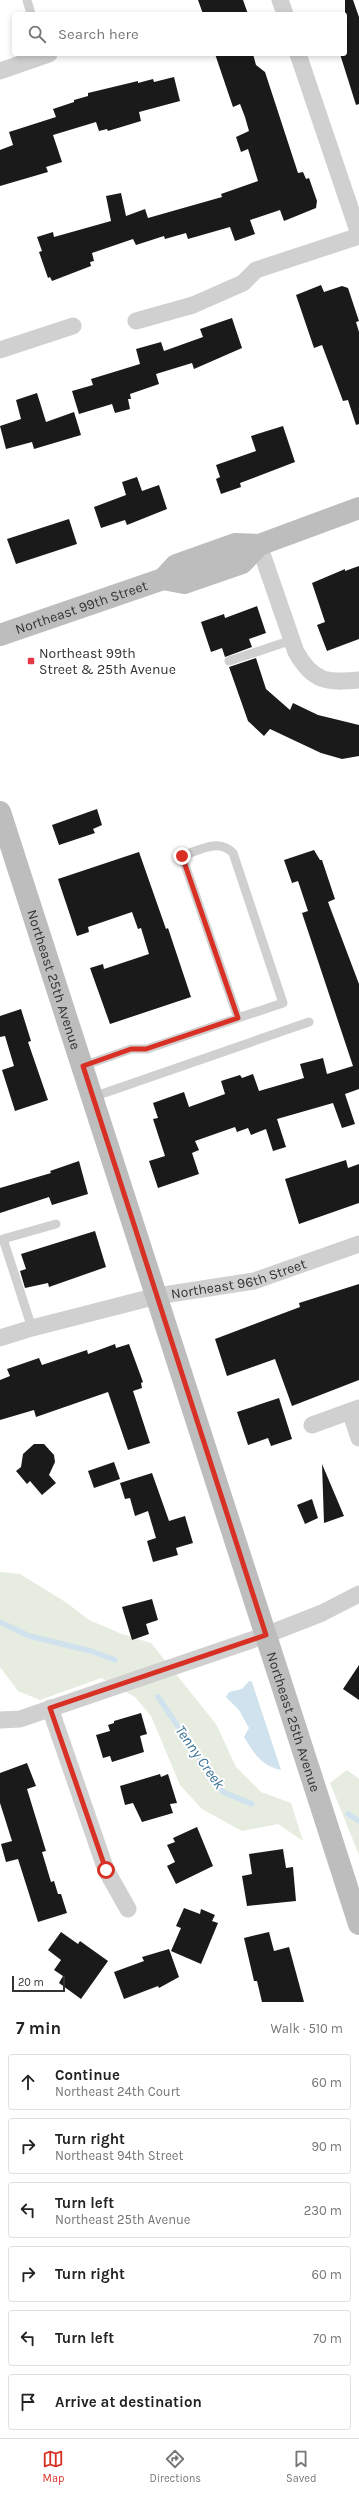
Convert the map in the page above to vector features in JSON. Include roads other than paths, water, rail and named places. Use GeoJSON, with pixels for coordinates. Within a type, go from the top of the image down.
{"type":"FeatureCollection","features":[{"type":"Feature","properties":{"kind":"street"},"geometry":{"type":"LineString","coordinates":[[280,0],[284,12]]}},
{"type":"Feature","properties":{"kind":"street"},"geometry":{"type":"LineString","coordinates":[[0,71],[43,56]]}},
{"type":"Feature","properties":{"kind":"street"},"geometry":{"type":"LineString","coordinates":[[136,321],[193,305],[243,283],[256,270],[359,235],[299,56]]}},
{"type":"Feature","properties":{"kind":"street"},"geometry":{"type":"LineString","coordinates":[[0,350],[73,326]]}},
{"type":"Feature","properties":{"kind":"street","name":"Northeast 99th Street"},"geometry":{"type":"LineString","coordinates":[[0,635],[163,580],[184,583],[242,563],[258,545],[359,508]]}},
{"type":"Feature","properties":{"kind":"street"},"geometry":{"type":"LineString","coordinates":[[258,545],[292,640],[303,663],[316,676],[333,682],[359,680]]}},
{"type":"Feature","properties":{"kind":"street","name":"Northeast 25th Avenue"},"geometry":{"type":"LineString","coordinates":[[0,812],[359,1924]]}},
{"type":"Feature","properties":{"kind":"street","name":"Northeast 96th Street"},"geometry":{"type":"LineString","coordinates":[[0,1338],[32,1328],[157,1296],[254,1280],[359,1244]]}},
{"type":"Feature","properties":{"kind":"street"},"geometry":{"type":"LineString","coordinates":[[312,1425],[355,1409],[359,1438]]}},
{"type":"Feature","properties":{"kind":"street"},"geometry":{"type":"LineString","coordinates":[[0,1720],[20,1719],[266,1635],[322,1614],[359,1594]]}},
{"type":"Feature","properties":{"kind":"street"},"geometry":{"type":"LineString","coordinates":[[50,1708],[106,1870],[128,1909]]}},
{"type":"Feature","properties":{"kind":"lane"},"geometry":{"type":"LineString","coordinates":[[27,0],[30,12]]}},
{"type":"Feature","properties":{"kind":"lane"},"geometry":{"type":"LineString","coordinates":[[229,661],[292,640]]}},
{"type":"Feature","properties":{"kind":"lane"},"geometry":{"type":"LineString","coordinates":[[83,1066],[131,1049],[146,1049],[283,1003],[233,853],[227,847],[215,845],[182,856],[238,1018]]}},
{"type":"Feature","properties":{"kind":"lane"},"geometry":{"type":"LineString","coordinates":[[93,1097],[309,1022]]}},
{"type":"Feature","properties":{"kind":"lane"},"geometry":{"type":"LineString","coordinates":[[32,1328],[3,1239],[56,1224]]}},
{"type":"Feature","properties":{"kind":"water"},"geometry":{"type":"Polygon","coordinates":[[[249,1681],[252,1682],[281,1770],[263,1762],[255,1753],[244,1737],[249,1728],[239,1710],[226,1697],[229,1692],[242,1689],[249,1681]]]}},
{"type":"Feature","properties":{"kind":"waterway","name":"Tenny Creek"},"geometry":{"type":"LineString","coordinates":[[0,1622],[29,1636],[91,1651],[115,1660]]}},
{"type":"Feature","properties":{"kind":"waterway","name":"Tenny Creek"},"geometry":{"type":"LineString","coordinates":[[158,1697],[223,1792],[252,1804]]}},
{"type":"Feature","properties":{"kind":"waterway","name":"Tenny Creek"},"geometry":{"type":"LineString","coordinates":[[348,1814],[359,1821]]}},
{"type":"Feature","properties":{"kind":"place","name":"Northeast 99th Street & 25th Avenue"},"geometry":{"type":"Point","coordinates":[31,661]}}]}
